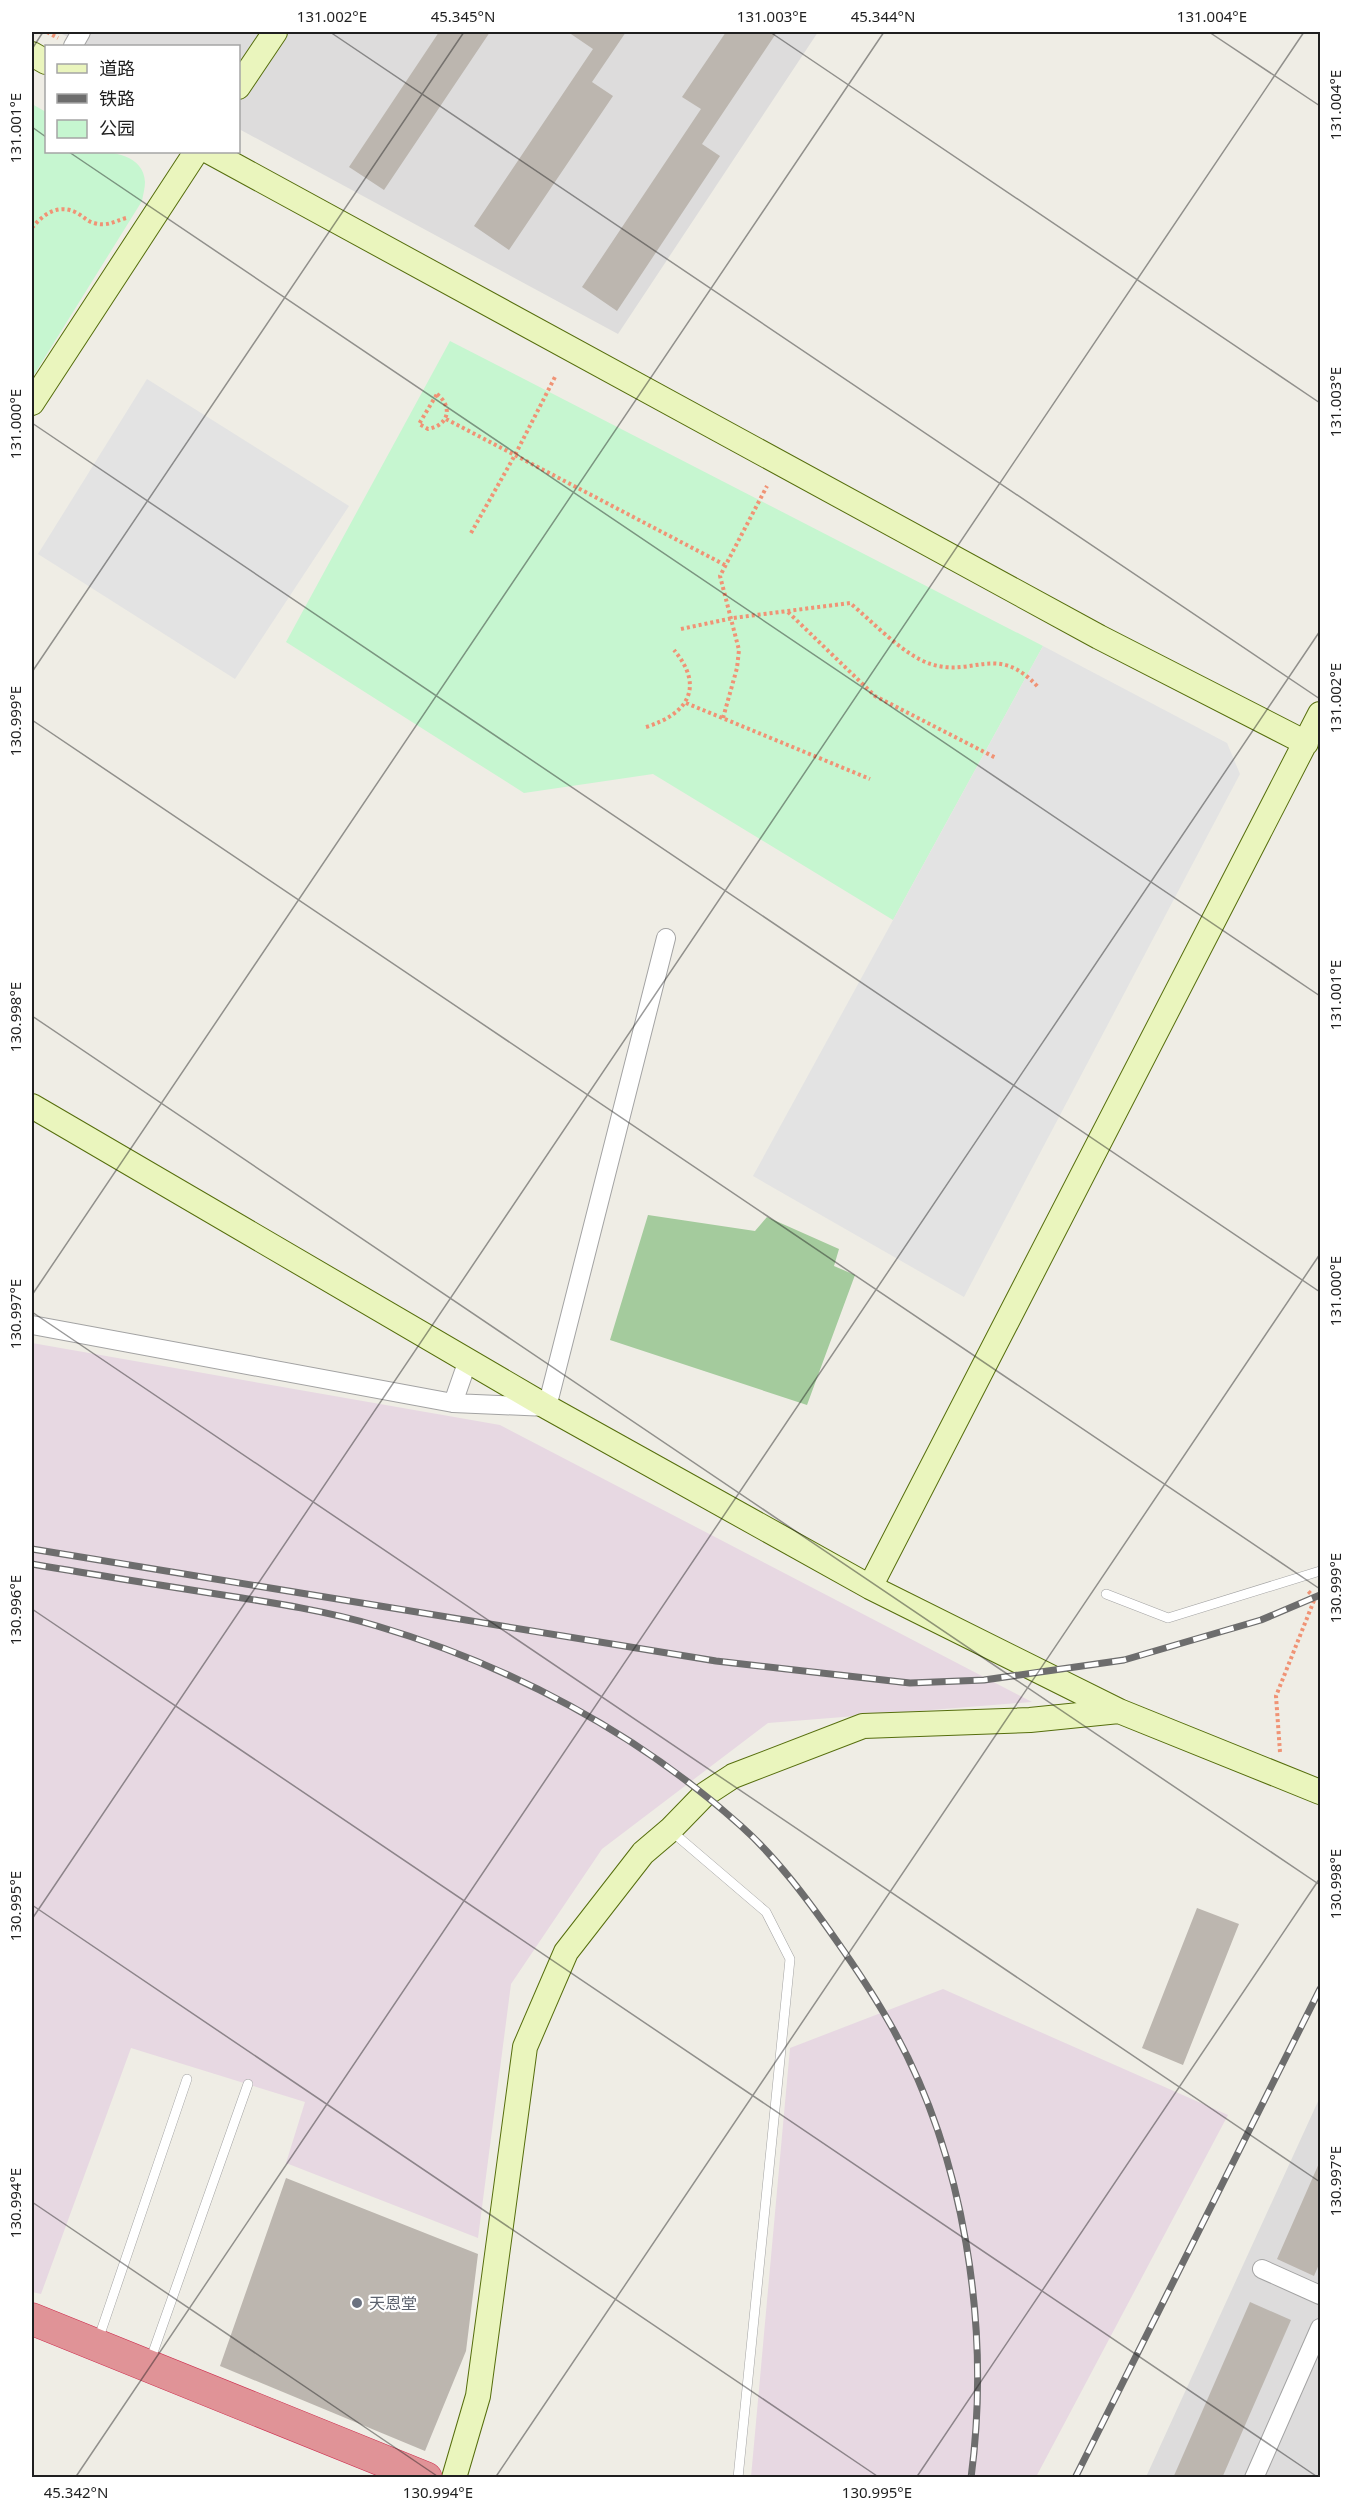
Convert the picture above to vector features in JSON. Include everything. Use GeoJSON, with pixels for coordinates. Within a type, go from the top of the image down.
{"type":"FeatureCollection","features":[{"type":"Feature","properties":{"kind":"highway"},"geometry":{"type":"LineString","coordinates":[[32,2319],[426,2478]]}},
{"type":"Feature","properties":{"kind":"street"},"geometry":{"type":"LineString","coordinates":[[240,84],[275,32]]}},
{"type":"Feature","properties":{"kind":"street"},"geometry":{"type":"LineString","coordinates":[[32,403],[195,153]]}},
{"type":"Feature","properties":{"kind":"street"},"geometry":{"type":"LineString","coordinates":[[212,153],[1099,637],[1306,743]]}},
{"type":"Feature","properties":{"kind":"street"},"geometry":{"type":"LineString","coordinates":[[870,1587],[1320,714]]}},
{"type":"Feature","properties":{"kind":"street"},"geometry":{"type":"LineString","coordinates":[[547,1407],[666,938]]}},
{"type":"Feature","properties":{"kind":"street"},"geometry":{"type":"LineString","coordinates":[[32,1106],[547,1407],[870,1587],[1119,1711],[1320,1792]]}},
{"type":"Feature","properties":{"kind":"street"},"geometry":{"type":"LineString","coordinates":[[32,1324],[453,1403],[547,1407]]}},
{"type":"Feature","properties":{"kind":"street"},"geometry":{"type":"LineString","coordinates":[[453,1403],[468,1360]]}},
{"type":"Feature","properties":{"kind":"street"},"geometry":{"type":"LineString","coordinates":[[454,2478],[478,2396],[525,2047],[566,1953],[643,1853],[670,1830],[704,1795],[733,1776],[863,1726],[1030,1720],[1119,1711]]}},
{"type":"Feature","properties":{"kind":"street"},"geometry":{"type":"LineString","coordinates":[[1262,2269],[1320,2295]]}},
{"type":"Feature","properties":{"kind":"street"},"geometry":{"type":"LineString","coordinates":[[1254,2478],[1320,2328]]}},
{"type":"Feature","properties":{"kind":"lane"},"geometry":{"type":"LineString","coordinates":[[1106,1594],[1168,1618],[1320,1571]]}},
{"type":"Feature","properties":{"kind":"lane"},"geometry":{"type":"LineString","coordinates":[[670,1830],[766,1912],[789,1959],[738,2478]]}},
{"type":"Feature","properties":{"kind":"lane"},"geometry":{"type":"LineString","coordinates":[[96,2345],[187,2079]]}},
{"type":"Feature","properties":{"kind":"lane"},"geometry":{"type":"LineString","coordinates":[[148,2366],[248,2084]]}},
{"type":"Feature","properties":{"kind":"path"},"geometry":{"type":"LineString","coordinates":[[32,228],[40,219],[57,209],[75,212],[93,223],[112,225],[122,219],[157,211]]}},
{"type":"Feature","properties":{"kind":"path"},"geometry":{"type":"LineString","coordinates":[[471,532],[516,455],[555,377]]}},
{"type":"Feature","properties":{"kind":"path"},"geometry":{"type":"LineString","coordinates":[[437,394],[447,406],[446,419],[436,428],[428,429],[418,424],[437,394]]}},
{"type":"Feature","properties":{"kind":"path"},"geometry":{"type":"LineString","coordinates":[[446,419],[725,565]]}},
{"type":"Feature","properties":{"kind":"path"},"geometry":{"type":"LineString","coordinates":[[723,718],[738,668],[740,650],[720,576],[767,486]]}},
{"type":"Feature","properties":{"kind":"path"},"geometry":{"type":"LineString","coordinates":[[681,629],[733,618],[850,603],[908,652],[930,664],[958,666],[991,662],[1009,666],[1031,679],[1038,687]]}},
{"type":"Feature","properties":{"kind":"path"},"geometry":{"type":"LineString","coordinates":[[787,611],[875,696],[996,758]]}},
{"type":"Feature","properties":{"kind":"path"},"geometry":{"type":"LineString","coordinates":[[646,727],[672,716],[686,703],[691,689],[689,673],[674,650]]}},
{"type":"Feature","properties":{"kind":"path"},"geometry":{"type":"LineString","coordinates":[[686,703],[870,779]]}},
{"type":"Feature","properties":{"kind":"path"},"geometry":{"type":"LineString","coordinates":[[1280,1754],[1276,1696],[1315,1598],[1297,1579]]}},
{"type":"Feature","properties":{"kind":"shaded area"},"geometry":{"type":"Polygon","coordinates":[[[58,32],[818,32],[618,334],[240,130],[240,45],[84,45],[58,32]]]}},
{"type":"Feature","properties":{"kind":"shaded area"},"geometry":{"type":"Polygon","coordinates":[[[147,379],[349,506],[235,679],[38,554],[147,379]]]}},
{"type":"Feature","properties":{"kind":"shaded area"},"geometry":{"type":"Polygon","coordinates":[[[1043,646],[1227,743],[1240,774],[964,1297],[753,1176],[1043,646]]]}},
{"type":"Feature","properties":{"kind":"shaded area"},"geometry":{"type":"Polygon","coordinates":[[[32,1343],[500,1425],[1032,1702],[768,1723],[602,1849],[511,1984],[478,2238],[286,2163],[305,2102],[131,2048],[41,2294],[32,2292],[32,1343]]]}},
{"type":"Feature","properties":{"kind":"shaded area"},"geometry":{"type":"Polygon","coordinates":[[[943,1989],[1228,2115],[1036,2477],[751,2477],[790,2048],[943,1989]]]}},
{"type":"Feature","properties":{"kind":"shaded area"},"geometry":{"type":"Polygon","coordinates":[[[1320,2097],[1320,2477],[1146,2477],[1320,2097]]]}},
{"type":"Feature","properties":{"kind":"green space"},"geometry":{"type":"Polygon","coordinates":[[[32,104],[45,111],[45,153],[120,154],[133,160],[141,169],[145,182],[142,201],[32,378],[32,104]]]}},
{"type":"Feature","properties":{"kind":"green space"},"geometry":{"type":"Polygon","coordinates":[[[450,341],[1043,646],[893,920],[653,774],[524,793],[286,642],[450,341]]]}},
{"type":"Feature","properties":{"kind":"green space"},"geometry":{"type":"Polygon","coordinates":[[[648,1215],[755,1231],[767,1217],[839,1249],[834,1266],[855,1275],[807,1405],[610,1340],[648,1215]]]}},
{"type":"Feature","properties":{"kind":"building"},"geometry":{"type":"Polygon","coordinates":[[[439,32],[490,32],[384,190],[349,167],[439,32]]]}},
{"type":"Feature","properties":{"kind":"building"},"geometry":{"type":"Polygon","coordinates":[[[568,32],[626,32],[592,82],[613,96],[509,250],[474,226],[593,49],[568,32]]]}},
{"type":"Feature","properties":{"kind":"building"},"geometry":{"type":"Polygon","coordinates":[[[726,32],[777,32],[702,144],[720,156],[617,311],[582,287],[701,109],[682,97],[726,32]]]}},
{"type":"Feature","properties":{"kind":"building"},"geometry":{"type":"Polygon","coordinates":[[[1197,1908],[1239,1924],[1183,2065],[1142,2048],[1197,1908]]]}},
{"type":"Feature","properties":{"kind":"building"},"geometry":{"type":"Polygon","coordinates":[[[1320,2161],[1320,2262],[1314,2276],[1277,2259],[1320,2161]]]}},
{"type":"Feature","properties":{"kind":"building","name":"天恩堂"},"geometry":{"type":"Polygon","coordinates":[[[286,2178],[478,2254],[466,2351],[425,2451],[220,2366],[286,2178]]]}},
{"type":"Feature","properties":{"kind":"building"},"geometry":{"type":"Polygon","coordinates":[[[1250,2302],[1291,2320],[1222,2478],[1173,2478],[1250,2302]]]}},
{"type":"Feature","properties":{"kind":"railway"},"geometry":{"type":"LineString","coordinates":[[32,1549],[716,1661],[910,1683],[984,1680],[1124,1660],[1261,1620],[1320,1595]]}},
{"type":"Feature","properties":{"kind":"railway"},"geometry":{"type":"LineString","coordinates":[[32,1564],[301,1608],[377,1626],[426,1642],[523,1682],[615,1732],[701,1792],[754,1838],[803,1895],[870,1991],[915,2073],[937,2128],[954,2184],[966,2243],[974,2302],[977,2362],[976,2420],[971,2478]]}},
{"type":"Feature","properties":{"kind":"railway"},"geometry":{"type":"LineString","coordinates":[[1075,2478],[1320,1989]]}},
{"type":"Feature","properties":{"kind":"place","name":"天恩堂"},"geometry":{"type":"Point","coordinates":[357,2303]}}]}
